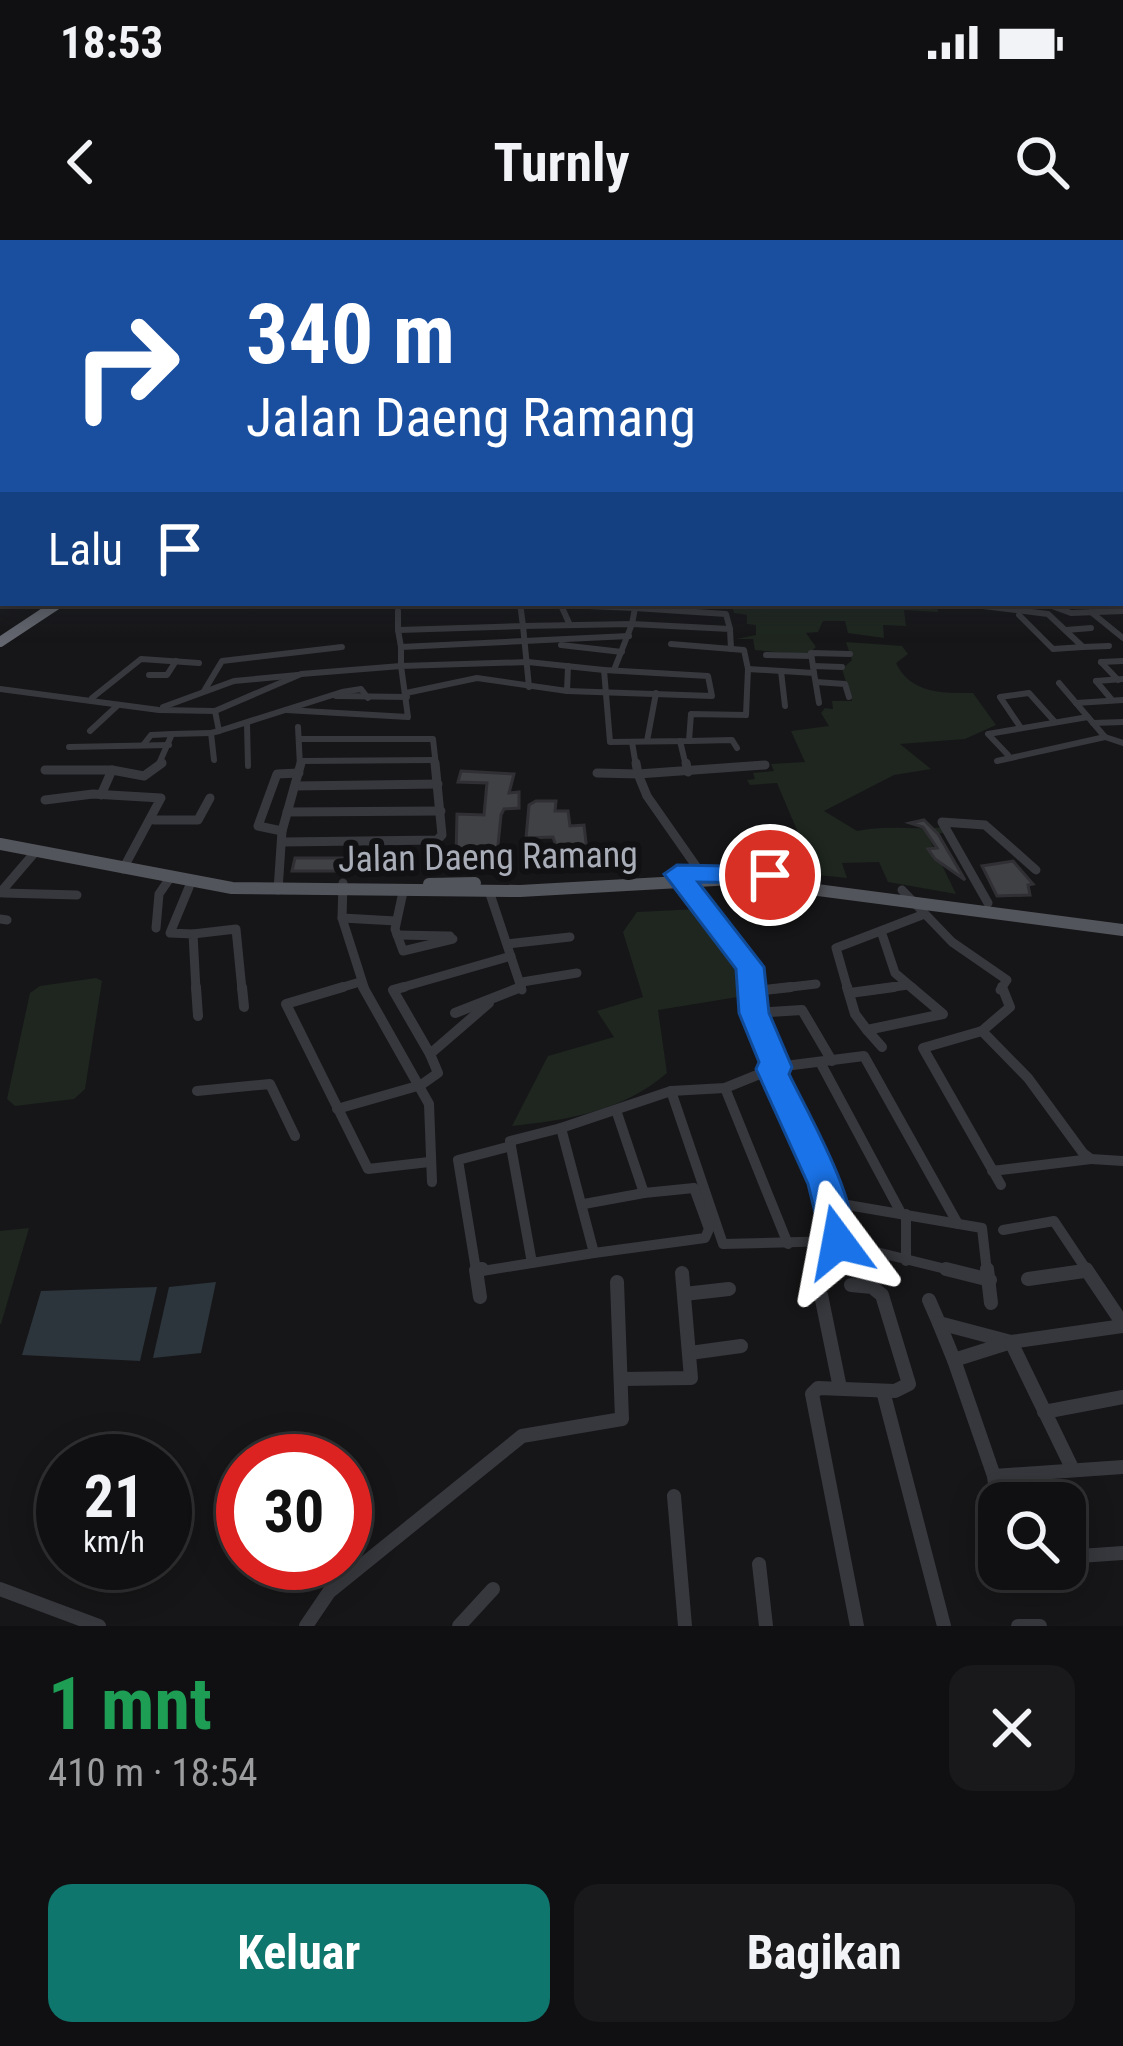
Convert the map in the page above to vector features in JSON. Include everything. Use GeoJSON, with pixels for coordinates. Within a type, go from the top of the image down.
{"type":"FeatureCollection","features":[{"type":"Feature","properties":{"kind":"highway"},"geometry":{"type":"LineString","coordinates":[[0,642],[54,606]]}},
{"type":"Feature","properties":{"kind":"main road","name":"Jalan Daeng Ramang"},"geometry":{"type":"LineString","coordinates":[[0,840],[170,878],[279,886],[449,888],[703,875],[988,903],[1071,919]]}},
{"type":"Feature","properties":{"kind":"main road","name":"Jalan Daeng Ramang"},"geometry":{"type":"LineString","coordinates":[[0,840],[193,879]]}},
{"type":"Feature","properties":{"kind":"main road","name":"Jalan Daeng Ramang"},"geometry":{"type":"LineString","coordinates":[[342,887],[403,892],[520,887]]}},
{"type":"Feature","properties":{"kind":"main road","name":"Jalan Daeng Ramang"},"geometry":{"type":"LineString","coordinates":[[903,894],[1123,927]]}},
{"type":"Feature","properties":{"kind":"street"},"geometry":{"type":"LineString","coordinates":[[286,710],[408,717],[398,606]]}},
{"type":"Feature","properties":{"kind":"street"},"geometry":{"type":"LineString","coordinates":[[520,606],[529,687]]}},
{"type":"Feature","properties":{"kind":"street"},"geometry":{"type":"LineString","coordinates":[[561,606],[568,623]]}},
{"type":"Feature","properties":{"kind":"street"},"geometry":{"type":"LineString","coordinates":[[588,606],[727,614],[730,649]]}},
{"type":"Feature","properties":{"kind":"street"},"geometry":{"type":"LineString","coordinates":[[1006,606],[1053,649],[1109,646]]}},
{"type":"Feature","properties":{"kind":"street"},"geometry":{"type":"LineString","coordinates":[[1060,606],[1123,611]]}},
{"type":"Feature","properties":{"kind":"street"},"geometry":{"type":"LineString","coordinates":[[635,608],[622,652],[609,670],[610,742],[734,740],[737,748]]}},
{"type":"Feature","properties":{"kind":"street"},"geometry":{"type":"LineString","coordinates":[[1091,612],[1123,638]]}},
{"type":"Feature","properties":{"kind":"street"},"geometry":{"type":"LineString","coordinates":[[1018,615],[1048,614],[1083,646]]}},
{"type":"Feature","properties":{"kind":"street"},"geometry":{"type":"LineString","coordinates":[[398,630],[568,623],[730,629]]}},
{"type":"Feature","properties":{"kind":"street"},"geometry":{"type":"LineString","coordinates":[[1110,628],[1123,627]]}},
{"type":"Feature","properties":{"kind":"street"},"geometry":{"type":"LineString","coordinates":[[1066,630],[1091,628]]}},
{"type":"Feature","properties":{"kind":"street"},"geometry":{"type":"LineString","coordinates":[[401,647],[628,636]]}},
{"type":"Feature","properties":{"kind":"street"},"geometry":{"type":"LineString","coordinates":[[537,643],[622,652]]}},
{"type":"Feature","properties":{"kind":"street"},"geometry":{"type":"LineString","coordinates":[[671,644],[746,650],[747,714],[691,714],[684,741],[688,772]]}},
{"type":"Feature","properties":{"kind":"street"},"geometry":{"type":"LineString","coordinates":[[204,691],[219,663],[342,647]]}},
{"type":"Feature","properties":{"kind":"street"},"geometry":{"type":"LineString","coordinates":[[766,655],[850,654]]}},
{"type":"Feature","properties":{"kind":"street"},"geometry":{"type":"LineString","coordinates":[[811,656],[819,703]]}},
{"type":"Feature","properties":{"kind":"street"},"geometry":{"type":"LineString","coordinates":[[244,679],[252,658]]}},
{"type":"Feature","properties":{"kind":"street"},"geometry":{"type":"LineString","coordinates":[[95,700],[138,659],[199,663]]}},
{"type":"Feature","properties":{"kind":"street"},"geometry":{"type":"LineString","coordinates":[[148,675],[167,675],[176,661]]}},
{"type":"Feature","properties":{"kind":"street"},"geometry":{"type":"LineString","coordinates":[[1120,680],[1101,662],[1123,661]]}},
{"type":"Feature","properties":{"kind":"street"},"geometry":{"type":"LineString","coordinates":[[0,687],[162,709],[244,679],[401,666],[528,662],[712,679],[711,697],[567,691],[477,678],[406,695],[312,695],[286,710],[215,732],[144,744],[69,747]]}},
{"type":"Feature","properties":{"kind":"street"},"geometry":{"type":"LineString","coordinates":[[476,663],[477,678]]}},
{"type":"Feature","properties":{"kind":"street"},"geometry":{"type":"LineString","coordinates":[[567,691],[568,666]]}},
{"type":"Feature","properties":{"kind":"street"},"geometry":{"type":"LineString","coordinates":[[814,674],[842,668]]}},
{"type":"Feature","properties":{"kind":"street"},"geometry":{"type":"LineString","coordinates":[[748,669],[814,674],[845,684],[849,697]]}},
{"type":"Feature","properties":{"kind":"street"},"geometry":{"type":"LineString","coordinates":[[781,670],[785,706]]}},
{"type":"Feature","properties":{"kind":"street"},"geometry":{"type":"LineString","coordinates":[[95,700],[215,711],[301,674]]}},
{"type":"Feature","properties":{"kind":"street"},"geometry":{"type":"LineString","coordinates":[[1112,700],[1095,682],[1120,680]]}},
{"type":"Feature","properties":{"kind":"street"},"geometry":{"type":"LineString","coordinates":[[1059,683],[1105,737]]}},
{"type":"Feature","properties":{"kind":"street"},"geometry":{"type":"LineString","coordinates":[[647,741],[656,693]]}},
{"type":"Feature","properties":{"kind":"street"},"geometry":{"type":"LineString","coordinates":[[1021,728],[1000,697],[1029,693],[1054,722]]}},
{"type":"Feature","properties":{"kind":"street"},"geometry":{"type":"LineString","coordinates":[[1076,703],[1123,700]]}},
{"type":"Feature","properties":{"kind":"street"},"geometry":{"type":"LineString","coordinates":[[90,731],[118,705]]}},
{"type":"Feature","properties":{"kind":"street"},"geometry":{"type":"LineString","coordinates":[[214,760],[215,711]]}},
{"type":"Feature","properties":{"kind":"street"},"geometry":{"type":"LineString","coordinates":[[1008,755],[988,734],[1054,722],[1123,722]]}},
{"type":"Feature","properties":{"kind":"street"},"geometry":{"type":"LineString","coordinates":[[247,724],[248,766]]}},
{"type":"Feature","properties":{"kind":"street"},"geometry":{"type":"LineString","coordinates":[[279,886],[287,812],[301,761],[298,727]]}},
{"type":"Feature","properties":{"kind":"street"},"geometry":{"type":"LineString","coordinates":[[997,761],[1105,737],[1123,742]]}},
{"type":"Feature","properties":{"kind":"street"},"geometry":{"type":"LineString","coordinates":[[299,739],[431,738],[442,835],[437,840],[283,836],[259,830],[277,774],[299,773]]}},
{"type":"Feature","properties":{"kind":"street"},"geometry":{"type":"LineString","coordinates":[[45,770],[112,770],[145,776],[162,763],[170,740]]}},
{"type":"Feature","properties":{"kind":"street"},"geometry":{"type":"LineString","coordinates":[[632,742],[647,796],[703,875]]}},
{"type":"Feature","properties":{"kind":"street"},"geometry":{"type":"LineString","coordinates":[[301,761],[434,760]]}},
{"type":"Feature","properties":{"kind":"street"},"geometry":{"type":"LineString","coordinates":[[597,773],[765,765]]}},
{"type":"Feature","properties":{"kind":"street"},"geometry":{"type":"LineString","coordinates":[[101,795],[112,770]]}},
{"type":"Feature","properties":{"kind":"street"},"geometry":{"type":"LineString","coordinates":[[296,786],[438,784]]}},
{"type":"Feature","properties":{"kind":"street"},"geometry":{"type":"LineString","coordinates":[[45,800],[101,795],[161,798],[154,820],[125,866]]}},
{"type":"Feature","properties":{"kind":"street"},"geometry":{"type":"LineString","coordinates":[[154,820],[198,820],[210,798]]}},
{"type":"Feature","properties":{"kind":"street"},"geometry":{"type":"LineString","coordinates":[[287,812],[441,811]]}},
{"type":"Feature","properties":{"kind":"street"},"geometry":{"type":"LineString","coordinates":[[988,903],[943,822],[979,819],[1001,831],[1036,870]]}},
{"type":"Feature","properties":{"kind":"street"},"geometry":{"type":"LineString","coordinates":[[2,893],[36,850]]}},
{"type":"Feature","properties":{"kind":"street"},"geometry":{"type":"LineString","coordinates":[[679,877],[750,967],[756,991],[754,1013],[830,1202],[837,1241]]}},
{"type":"Feature","properties":{"kind":"street"},"geometry":{"type":"LineString","coordinates":[[156,928],[159,894],[170,878]]}},
{"type":"Feature","properties":{"kind":"street"},"geometry":{"type":"LineString","coordinates":[[193,879],[170,933],[235,928],[244,1006]]}},
{"type":"Feature","properties":{"kind":"street"},"geometry":{"type":"LineString","coordinates":[[342,887],[342,918],[360,982],[408,1072],[421,1085],[430,1117],[432,1182]]}},
{"type":"Feature","properties":{"kind":"street"},"geometry":{"type":"LineString","coordinates":[[455,1013],[520,992],[521,982],[489,891]]}},
{"type":"Feature","properties":{"kind":"street"},"geometry":{"type":"LineString","coordinates":[[397,935],[453,939],[405,952],[397,935],[396,921],[403,892]]}},
{"type":"Feature","properties":{"kind":"street"},"geometry":{"type":"LineString","coordinates":[[2,893],[76,895]]}},
{"type":"Feature","properties":{"kind":"street"},"geometry":{"type":"LineString","coordinates":[[903,894],[922,915],[1006,980],[1000,990],[1012,1002],[982,1031],[922,1049],[1000,1185]]}},
{"type":"Feature","properties":{"kind":"street"},"geometry":{"type":"LineString","coordinates":[[882,1047],[855,1014],[836,948],[922,915]]}},
{"type":"Feature","properties":{"kind":"street"},"geometry":{"type":"LineString","coordinates":[[342,918],[396,921]]}},
{"type":"Feature","properties":{"kind":"street"},"geometry":{"type":"LineString","coordinates":[[867,1030],[942,1016],[895,973],[880,931]]}},
{"type":"Feature","properties":{"kind":"street"},"geometry":{"type":"LineString","coordinates":[[193,934],[198,1016]]}},
{"type":"Feature","properties":{"kind":"street"},"geometry":{"type":"LineString","coordinates":[[337,1109],[421,1085],[438,1073],[393,990],[509,950],[570,938]]}},
{"type":"Feature","properties":{"kind":"street"},"geometry":{"type":"LineString","coordinates":[[521,982],[577,973]]}},
{"type":"Feature","properties":{"kind":"street"},"geometry":{"type":"LineString","coordinates":[[360,982],[286,1002],[370,1171],[429,1162]]}},
{"type":"Feature","properties":{"kind":"street"},"geometry":{"type":"LineString","coordinates":[[756,991],[816,984]]}},
{"type":"Feature","properties":{"kind":"street"},"geometry":{"type":"LineString","coordinates":[[850,993],[908,985]]}},
{"type":"Feature","properties":{"kind":"street"},"geometry":{"type":"LineString","coordinates":[[430,1054],[489,1003]]}},
{"type":"Feature","properties":{"kind":"street"},"geometry":{"type":"LineString","coordinates":[[754,1013],[802,1010],[904,1214],[906,1261]]}},
{"type":"Feature","properties":{"kind":"street"},"geometry":{"type":"LineString","coordinates":[[982,1031],[1022,1071],[1073,1143],[1091,1159]]}},
{"type":"Feature","properties":{"kind":"street"},"geometry":{"type":"LineString","coordinates":[[532,1263],[513,1137],[561,1129],[671,1091],[725,1088],[774,1068],[826,1061],[869,1059],[958,1224]]}},
{"type":"Feature","properties":{"kind":"street"},"geometry":{"type":"LineString","coordinates":[[196,1091],[270,1084],[295,1136]]}},
{"type":"Feature","properties":{"kind":"street"},"geometry":{"type":"LineString","coordinates":[[725,1088],[788,1244]]}},
{"type":"Feature","properties":{"kind":"street"},"geometry":{"type":"LineString","coordinates":[[476,1270],[705,1238],[709,1229],[671,1091]]}},
{"type":"Feature","properties":{"kind":"street"},"geometry":{"type":"LineString","coordinates":[[616,1110],[644,1193]]}},
{"type":"Feature","properties":{"kind":"street"},"geometry":{"type":"LineString","coordinates":[[561,1129],[594,1253]]}},
{"type":"Feature","properties":{"kind":"street"},"geometry":{"type":"LineString","coordinates":[[479,1297],[458,1160],[466,1154],[511,1146]]}},
{"type":"Feature","properties":{"kind":"street"},"geometry":{"type":"LineString","coordinates":[[992,1171],[1091,1159],[1123,1161]]}},
{"type":"Feature","properties":{"kind":"street"},"geometry":{"type":"LineString","coordinates":[[699,1187],[723,1244],[837,1241],[990,1280]]}},
{"type":"Feature","properties":{"kind":"street"},"geometry":{"type":"LineString","coordinates":[[584,1204],[699,1187]]}},
{"type":"Feature","properties":{"kind":"street"},"geometry":{"type":"LineString","coordinates":[[830,1202],[984,1229],[991,1303]]}},
{"type":"Feature","properties":{"kind":"street"},"geometry":{"type":"LineString","coordinates":[[954,1360],[1011,1342],[1123,1325],[1054,1221],[1003,1230]]}},
{"type":"Feature","properties":{"kind":"street"},"geometry":{"type":"LineString","coordinates":[[1028,1279],[1084,1271]]}},
{"type":"Feature","properties":{"kind":"street"},"geometry":{"type":"LineString","coordinates":[[623,1379],[686,1379],[693,1373],[682,1273]]}},
{"type":"Feature","properties":{"kind":"street"},"geometry":{"type":"LineString","coordinates":[[306,1626],[329,1592],[522,1436],[553,1424],[607,1425],[622,1419],[617,1282]]}},
{"type":"Feature","properties":{"kind":"street"},"geometry":{"type":"LineString","coordinates":[[850,1286],[877,1289],[889,1313],[909,1384],[884,1391],[840,1388],[812,1394],[857,1626]]}},
{"type":"Feature","properties":{"kind":"street"},"geometry":{"type":"LineString","coordinates":[[684,1294],[729,1289]]}},
{"type":"Feature","properties":{"kind":"street"},"geometry":{"type":"LineString","coordinates":[[820,1294],[840,1388]]}},
{"type":"Feature","properties":{"kind":"street"},"geometry":{"type":"LineString","coordinates":[[929,1300],[995,1482]]}},
{"type":"Feature","properties":{"kind":"street"},"geometry":{"type":"LineString","coordinates":[[939,1323],[1011,1342],[1073,1470]]}},
{"type":"Feature","properties":{"kind":"street"},"geometry":{"type":"LineString","coordinates":[[691,1353],[741,1346]]}},
{"type":"Feature","properties":{"kind":"street"},"geometry":{"type":"LineString","coordinates":[[884,1391],[944,1626]]}},
{"type":"Feature","properties":{"kind":"street"},"geometry":{"type":"LineString","coordinates":[[1044,1412],[1123,1397]]}},
{"type":"Feature","properties":{"kind":"street"},"geometry":{"type":"LineString","coordinates":[[994,1476],[1123,1468]]}},
{"type":"Feature","properties":{"kind":"street"},"geometry":{"type":"LineString","coordinates":[[674,1496],[685,1626]]}},
{"type":"Feature","properties":{"kind":"street"},"geometry":{"type":"LineString","coordinates":[[1086,1556],[1123,1553]]}},
{"type":"Feature","properties":{"kind":"street"},"geometry":{"type":"LineString","coordinates":[[759,1564],[766,1626]]}},
{"type":"Feature","properties":{"kind":"street"},"geometry":{"type":"LineString","coordinates":[[0,1588],[78,1623],[99,1626]]}},
{"type":"Feature","properties":{"kind":"street"},"geometry":{"type":"LineString","coordinates":[[459,1626],[493,1589]]}},
{"type":"Feature","properties":{"kind":"street"},"geometry":{"type":"LineString","coordinates":[[1018,1626],[1040,1626]]}},
{"type":"Feature","properties":{"kind":"shaded area"},"geometry":{"type":"Polygon","coordinates":[[[732,606],[937,606],[938,612],[904,610],[906,626],[883,625],[884,638],[848,633],[845,621],[823,621],[818,632],[806,633],[816,647],[807,655],[755,650],[753,639],[736,639],[756,635],[756,625],[747,624],[747,615],[734,613],[732,606]]]}},
{"type":"Feature","properties":{"kind":"shaded area"},"geometry":{"type":"Polygon","coordinates":[[[846,642],[902,646],[908,654],[896,663],[910,681],[939,692],[973,693],[996,725],[965,739],[900,744],[931,769],[894,775],[824,811],[857,831],[944,827],[947,832],[928,836],[956,894],[888,882],[879,862],[842,863],[847,878],[818,875],[810,859],[774,856],[758,849],[767,846],[754,832],[771,829],[778,840],[799,835],[777,783],[750,785],[747,780],[755,779],[753,773],[774,771],[771,764],[805,762],[791,731],[829,726],[821,713],[825,708],[833,709],[832,701],[852,701],[842,669],[852,660],[846,642]]]}},
{"type":"Feature","properties":{"kind":"shaded area"},"geometry":{"type":"Polygon","coordinates":[[[698,909],[749,972],[750,995],[658,1010],[667,1073],[632,1096],[574,1117],[512,1126],[548,1056],[614,1037],[597,1011],[643,997],[623,932],[637,912],[698,909]]]}},
{"type":"Feature","properties":{"kind":"shaded area"},"geometry":{"type":"Polygon","coordinates":[[[102,981],[85,1089],[74,1099],[15,1106],[7,1099],[30,993],[40,986],[102,981]]]}},
{"type":"Feature","properties":{"kind":"shaded area"},"geometry":{"type":"Polygon","coordinates":[[[29,1228],[1,1324],[0,1324],[0,1231],[29,1228]]]}},
{"type":"Feature","properties":{"kind":"shaded area"},"geometry":{"type":"Polygon","coordinates":[[[216,1282],[201,1353],[153,1358],[169,1287],[216,1282]]]}},
{"type":"Feature","properties":{"kind":"shaded area"},"geometry":{"type":"Polygon","coordinates":[[[157,1287],[140,1361],[22,1355],[41,1291],[157,1287]]]}},
{"type":"Feature","properties":{"kind":"building"},"geometry":{"type":"Polygon","coordinates":[[[461,771],[514,774],[509,793],[519,792],[519,808],[504,809],[501,815],[497,855],[456,855],[457,814],[484,815],[487,783],[458,782],[461,771]]]}},
{"type":"Feature","properties":{"kind":"building"},"geometry":{"type":"Polygon","coordinates":[[[556,801],[555,811],[568,811],[570,826],[584,825],[587,851],[558,852],[553,837],[526,838],[529,805],[556,801]]]}},
{"type":"Feature","properties":{"kind":"building"},"geometry":{"type":"Polygon","coordinates":[[[924,820],[938,834],[965,880],[935,859],[928,849],[937,848],[923,827],[910,823],[924,820]]]}},
{"type":"Feature","properties":{"kind":"building"},"geometry":{"type":"Polygon","coordinates":[[[295,858],[352,858],[349,871],[292,871],[295,858]]]}},
{"type":"Feature","properties":{"kind":"building"},"geometry":{"type":"Polygon","coordinates":[[[1013,861],[1033,884],[1028,885],[1030,895],[997,896],[982,866],[1013,861]]]}},
{"type":"Feature","properties":{"kind":"route"},"geometry":{"type":"LineString","coordinates":[[770,875],[677,874],[750,967],[756,991],[754,1013],[777,1067],[771,1069],[825,1184],[838,1242]]}}]}
